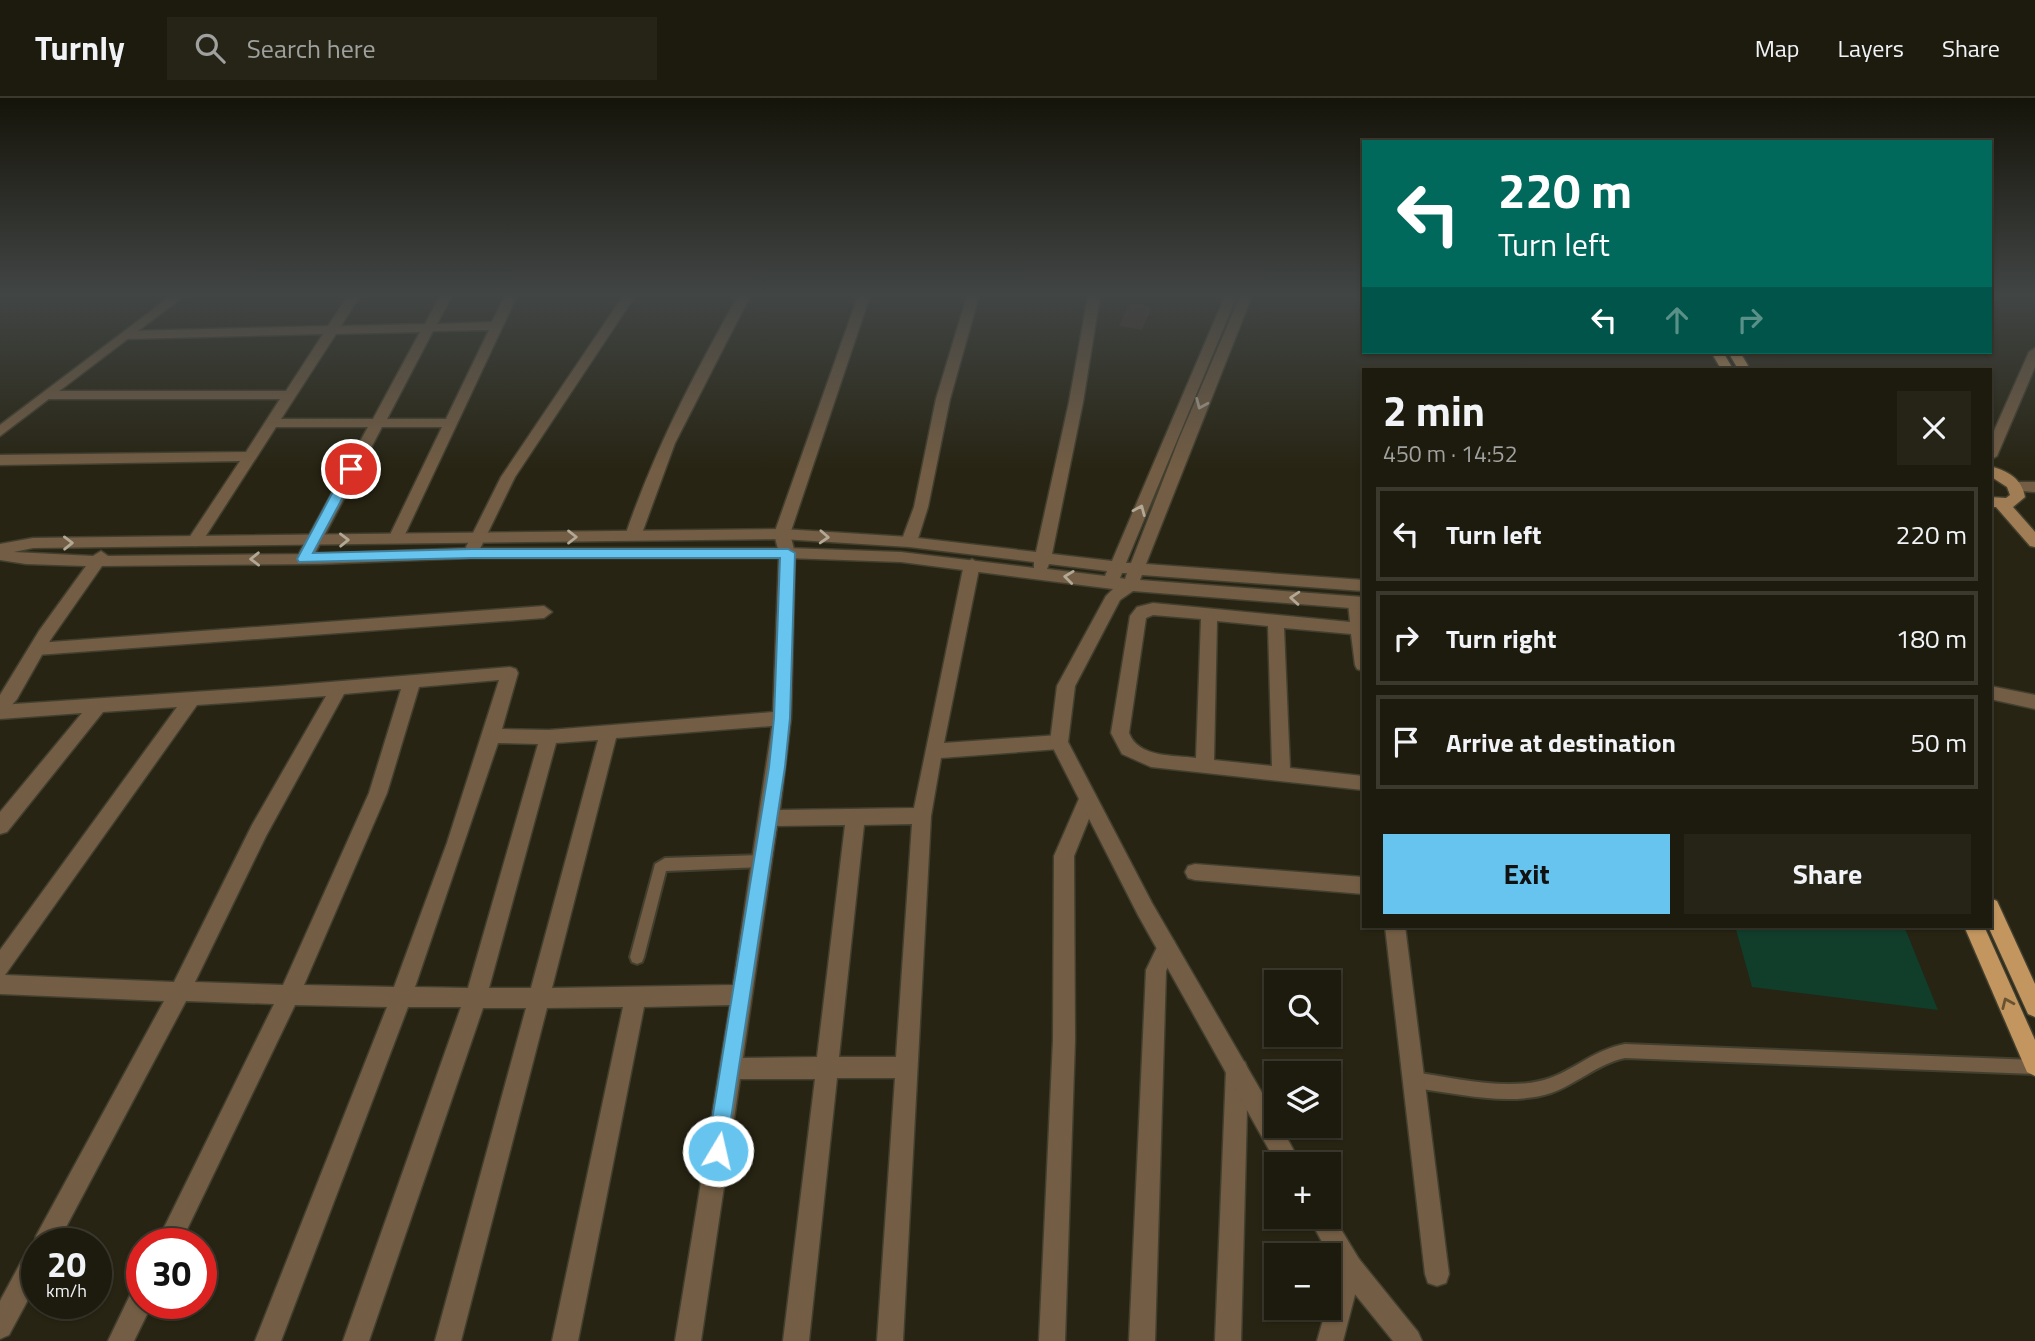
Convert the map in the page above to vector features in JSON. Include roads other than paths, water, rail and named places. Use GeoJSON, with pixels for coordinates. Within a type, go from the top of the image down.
{"type":"FeatureCollection","features":[{"type":"Feature","properties":{"kind":"main road"},"geometry":{"type":"LineString","coordinates":[[1992,472],[2003,476],[2016,487],[2018,497],[2009,503],[1995,503]]}},
{"type":"Feature","properties":{"kind":"main road"},"geometry":{"type":"LineString","coordinates":[[1995,503],[2035,542]]}},
{"type":"Feature","properties":{"kind":"main road"},"geometry":{"type":"LineString","coordinates":[[1992,911],[2035,1007]]}},
{"type":"Feature","properties":{"kind":"main road"},"geometry":{"type":"LineString","coordinates":[[1974,928],[2035,1066]]}},
{"type":"Feature","properties":{"kind":"street"},"geometry":{"type":"LineString","coordinates":[[0,432],[104,354]]}},
{"type":"Feature","properties":{"kind":"street"},"geometry":{"type":"LineString","coordinates":[[195,541],[316,354]]}},
{"type":"Feature","properties":{"kind":"street"},"geometry":{"type":"LineString","coordinates":[[304,559],[414,354]]}},
{"type":"Feature","properties":{"kind":"street"},"geometry":{"type":"LineString","coordinates":[[396,539],[483,354]]}},
{"type":"Feature","properties":{"kind":"street"},"geometry":{"type":"LineString","coordinates":[[471,553],[508,477],[590,354]]}},
{"type":"Feature","properties":{"kind":"street"},"geometry":{"type":"LineString","coordinates":[[633,536],[647,488],[713,354]]}},
{"type":"Feature","properties":{"kind":"street"},"geometry":{"type":"LineString","coordinates":[[688,1341],[782,718],[785,544],[846,354]]}},
{"type":"Feature","properties":{"kind":"street"},"geometry":{"type":"LineString","coordinates":[[909,542],[920,507],[943,399],[956,354]]}},
{"type":"Feature","properties":{"kind":"street"},"geometry":{"type":"LineString","coordinates":[[1042,566],[1084,354]]}},
{"type":"Feature","properties":{"kind":"street"},"geometry":{"type":"LineString","coordinates":[[1215,354],[1121,580],[1066,686],[1059,742],[1167,948],[1283,1152]]}},
{"type":"Feature","properties":{"kind":"street"},"geometry":{"type":"LineString","coordinates":[[1992,451],[2034,354]]}},
{"type":"Feature","properties":{"kind":"street"},"geometry":{"type":"LineString","coordinates":[[49,395],[290,395]]}},
{"type":"Feature","properties":{"kind":"street"},"geometry":{"type":"LineString","coordinates":[[272,423],[450,423]]}},
{"type":"Feature","properties":{"kind":"street"},"geometry":{"type":"LineString","coordinates":[[0,460],[251,456]]}},
{"type":"Feature","properties":{"kind":"street"},"geometry":{"type":"LineString","coordinates":[[2016,487],[2035,487]]}},
{"type":"Feature","properties":{"kind":"street"},"geometry":{"type":"LineString","coordinates":[[0,549],[33,544],[110,542],[633,536],[785,544],[972,564],[1042,566]]}},
{"type":"Feature","properties":{"kind":"street"},"geometry":{"type":"LineString","coordinates":[[0,707],[12,694],[37,649],[110,542]]}},
{"type":"Feature","properties":{"kind":"street"},"geometry":{"type":"LineString","coordinates":[[0,555],[26,559],[98,561],[304,559],[909,542],[1121,580],[1360,603],[1362,656]]}},
{"type":"Feature","properties":{"kind":"street"},"geometry":{"type":"LineString","coordinates":[[890,1341],[922,816],[972,564]]}},
{"type":"Feature","properties":{"kind":"street"},"geometry":{"type":"LineString","coordinates":[[1121,580],[1362,585]]}},
{"type":"Feature","properties":{"kind":"street"},"geometry":{"type":"LineString","coordinates":[[1359,629],[1153,609],[1143,611],[1138,616],[1119,736],[1128,750],[1140,757],[1362,783]]}},
{"type":"Feature","properties":{"kind":"street"},"geometry":{"type":"LineString","coordinates":[[37,649],[544,612]]}},
{"type":"Feature","properties":{"kind":"street"},"geometry":{"type":"LineString","coordinates":[[1205,766],[1209,614]]}},
{"type":"Feature","properties":{"kind":"street"},"geometry":{"type":"LineString","coordinates":[[1276,621],[1281,774]]}},
{"type":"Feature","properties":{"kind":"street"},"geometry":{"type":"LineString","coordinates":[[0,712],[191,700],[510,673],[492,736],[400,998],[268,1341]]}},
{"type":"Feature","properties":{"kind":"street"},"geometry":{"type":"LineString","coordinates":[[176,1228],[290,993],[378,793],[412,682]]}},
{"type":"Feature","properties":{"kind":"street"},"geometry":{"type":"LineString","coordinates":[[53,1228],[179,993],[259,831],[339,688]]}},
{"type":"Feature","properties":{"kind":"street"},"geometry":{"type":"LineString","coordinates":[[1992,693],[2035,702]]}},
{"type":"Feature","properties":{"kind":"street"},"geometry":{"type":"LineString","coordinates":[[0,967],[191,700]]}},
{"type":"Feature","properties":{"kind":"street"},"geometry":{"type":"LineString","coordinates":[[0,826],[97,707]]}},
{"type":"Feature","properties":{"kind":"street"},"geometry":{"type":"LineString","coordinates":[[492,736],[549,737],[782,718]]}},
{"type":"Feature","properties":{"kind":"street"},"geometry":{"type":"LineString","coordinates":[[448,1341],[541,998],[609,732]]}},
{"type":"Feature","properties":{"kind":"street"},"geometry":{"type":"LineString","coordinates":[[356,1341],[476,996],[549,737]]}},
{"type":"Feature","properties":{"kind":"street"},"geometry":{"type":"LineString","coordinates":[[933,751],[1059,742]]}},
{"type":"Feature","properties":{"kind":"street"},"geometry":{"type":"LineString","coordinates":[[1052,1341],[1064,1040],[1064,856],[1088,799]]}},
{"type":"Feature","properties":{"kind":"street"},"geometry":{"type":"LineString","coordinates":[[769,818],[922,816]]}},
{"type":"Feature","properties":{"kind":"street"},"geometry":{"type":"LineString","coordinates":[[796,1341],[855,817]]}},
{"type":"Feature","properties":{"kind":"street"},"geometry":{"type":"LineString","coordinates":[[1195,872],[1362,886]]}},
{"type":"Feature","properties":{"kind":"street"},"geometry":{"type":"LineString","coordinates":[[1395,928],[1437,1274]]}},
{"type":"Feature","properties":{"kind":"street"},"geometry":{"type":"LineString","coordinates":[[1142,1341],[1156,970],[1167,948]]}},
{"type":"Feature","properties":{"kind":"street"},"geometry":{"type":"LineString","coordinates":[[0,984],[179,993],[290,993],[400,998],[742,995]]}},
{"type":"Feature","properties":{"kind":"street"},"geometry":{"type":"LineString","coordinates":[[565,1341],[635,998]]}},
{"type":"Feature","properties":{"kind":"street"},"geometry":{"type":"LineString","coordinates":[[730,1069],[907,1067]]}},
{"type":"Feature","properties":{"kind":"street"},"geometry":{"type":"LineString","coordinates":[[1228,1341],[1237,1070]]}},
{"type":"Feature","properties":{"kind":"street"},"geometry":{"type":"LineString","coordinates":[[1328,1229],[1350,1268],[1409,1341]]}},
{"type":"Feature","properties":{"kind":"street"},"geometry":{"type":"LineString","coordinates":[[1330,1341],[1350,1268]]}},
{"type":"Feature","properties":{"kind":"street"},"geometry":{"type":"LineString","coordinates":[[0,1326],[21,1287]]}},
{"type":"Feature","properties":{"kind":"street"},"geometry":{"type":"LineString","coordinates":[[121,1341],[132,1319]]}},
{"type":"Feature","properties":{"kind":"lane"},"geometry":{"type":"LineString","coordinates":[[637,957],[660,868],[665,864],[762,861]]}},
{"type":"Feature","properties":{"kind":"lane"},"geometry":{"type":"LineString","coordinates":[[1414,1080],[1514,1090],[1534,1089],[1552,1085],[1607,1054],[1625,1051],[2035,1066]]}}]}
